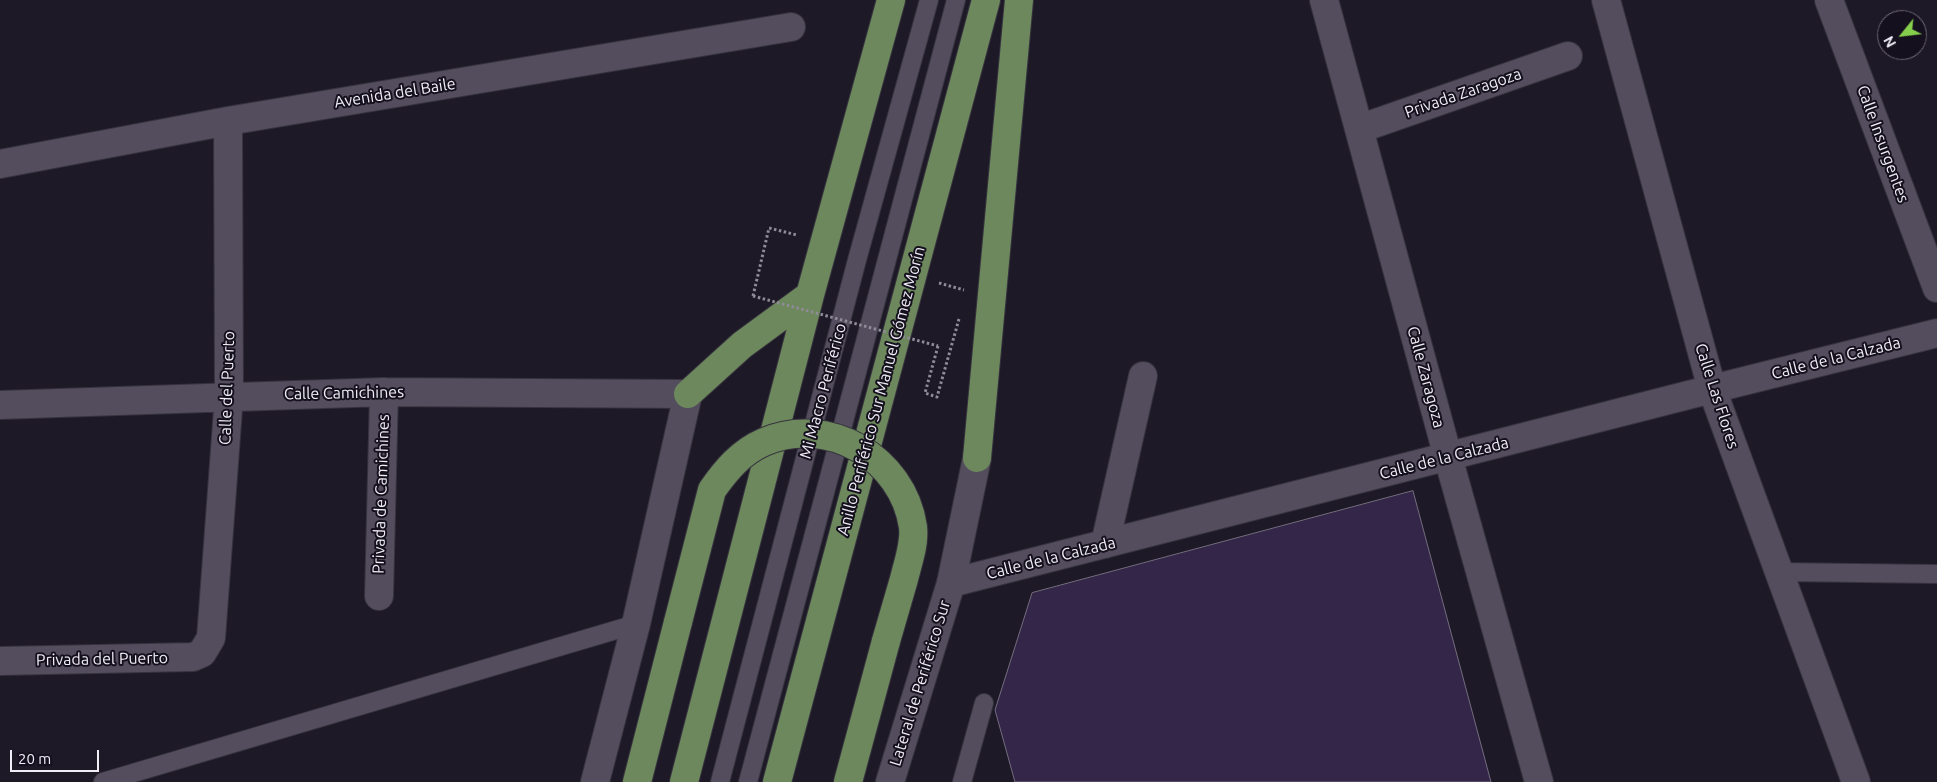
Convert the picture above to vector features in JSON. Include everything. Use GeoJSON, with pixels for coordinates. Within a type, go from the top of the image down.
{"type":"FeatureCollection","features":[{"type":"Feature","properties":{"kind":"highway"},"geometry":{"type":"LineString","coordinates":[[684,782],[824,243],[891,0]]}},
{"type":"Feature","properties":{"kind":"highway","name":"Anillo Periférico Sur Manuel Gómez Morín"},"geometry":{"type":"LineString","coordinates":[[777,782],[986,0]]}},
{"type":"Feature","properties":{"kind":"highway"},"geometry":{"type":"LineString","coordinates":[[977,458],[1019,0]]}},
{"type":"Feature","properties":{"kind":"highway"},"geometry":{"type":"LineString","coordinates":[[688,394],[742,345],[810,296]]}},
{"type":"Feature","properties":{"kind":"highway"},"geometry":{"type":"LineString","coordinates":[[637,782],[712,490],[722,475],[741,456],[764,442],[798,433],[834,437],[866,452],[892,477],[908,509],[913,527],[913,544],[848,782]]}},
{"type":"Feature","properties":{"kind":"street","name":"Calle Zaragoza"},"geometry":{"type":"LineString","coordinates":[[1324,0],[1448,457],[1539,782]]}},
{"type":"Feature","properties":{"kind":"street","name":"Calle Las Flores"},"geometry":{"type":"LineString","coordinates":[[1606,0],[1712,388],[1856,782]]}},
{"type":"Feature","properties":{"kind":"street","name":"Calle Insurgentes"},"geometry":{"type":"LineString","coordinates":[[1830,0],[1937,288]]}},
{"type":"Feature","properties":{"kind":"street","name":"Avenida del Baile"},"geometry":{"type":"LineString","coordinates":[[0,164],[228,121],[791,27]]}},
{"type":"Feature","properties":{"kind":"street","name":"Privada Zaragoza"},"geometry":{"type":"LineString","coordinates":[[1359,129],[1568,56]]}},
{"type":"Feature","properties":{"kind":"street","name":"Calle del Puerto"},"geometry":{"type":"LineString","coordinates":[[202,653],[211,638],[229,396],[228,121]]}},
{"type":"Feature","properties":{"kind":"street","name":"Calle de la Calzada"},"geometry":{"type":"LineString","coordinates":[[951,583],[1712,388],[1937,334]]}},
{"type":"Feature","properties":{"kind":"street"},"geometry":{"type":"LineString","coordinates":[[1105,544],[1143,376]]}},
{"type":"Feature","properties":{"kind":"street","name":"Calle Camichines"},"geometry":{"type":"LineString","coordinates":[[0,405],[384,392],[688,394]]}},
{"type":"Feature","properties":{"kind":"street","name":"Privada de Camichines"},"geometry":{"type":"LineString","coordinates":[[379,596],[384,392]]}},
{"type":"Feature","properties":{"kind":"street"},"geometry":{"type":"LineString","coordinates":[[594,782],[636,624],[688,394]]}},
{"type":"Feature","properties":{"kind":"street","name":"Lateral de Periférico Sur"},"geometry":{"type":"LineString","coordinates":[[890,782],[951,583],[977,458]]}},
{"type":"Feature","properties":{"kind":"street","name":"Privada del Puerto"},"geometry":{"type":"LineString","coordinates":[[0,661],[183,658],[193,657],[202,653]]}},
{"type":"Feature","properties":{"kind":"lane","name":"Mi Macro Periférico"},"geometry":{"type":"LineString","coordinates":[[720,782],[857,260],[929,0]]}},
{"type":"Feature","properties":{"kind":"lane","name":"Mi Macro Periférico"},"geometry":{"type":"LineString","coordinates":[[748,782],[956,0]]}},
{"type":"Feature","properties":{"kind":"lane"},"geometry":{"type":"LineString","coordinates":[[1779,572],[1937,574]]}},
{"type":"Feature","properties":{"kind":"lane"},"geometry":{"type":"LineString","coordinates":[[103,782],[636,624]]}},
{"type":"Feature","properties":{"kind":"lane"},"geometry":{"type":"LineString","coordinates":[[962,782],[984,703]]}},
{"type":"Feature","properties":{"kind":"path"},"geometry":{"type":"LineString","coordinates":[[824,243],[769,228],[753,296],[938,346],[925,393],[937,396],[961,310]]}},
{"type":"Feature","properties":{"kind":"path"},"geometry":{"type":"LineString","coordinates":[[912,275],[966,291]]}},
{"type":"Feature","properties":{"kind":"building"},"geometry":{"type":"Polygon","coordinates":[[[1413,491],[1491,782],[1015,782],[995,710],[1032,593],[1413,491]]]}}]}
